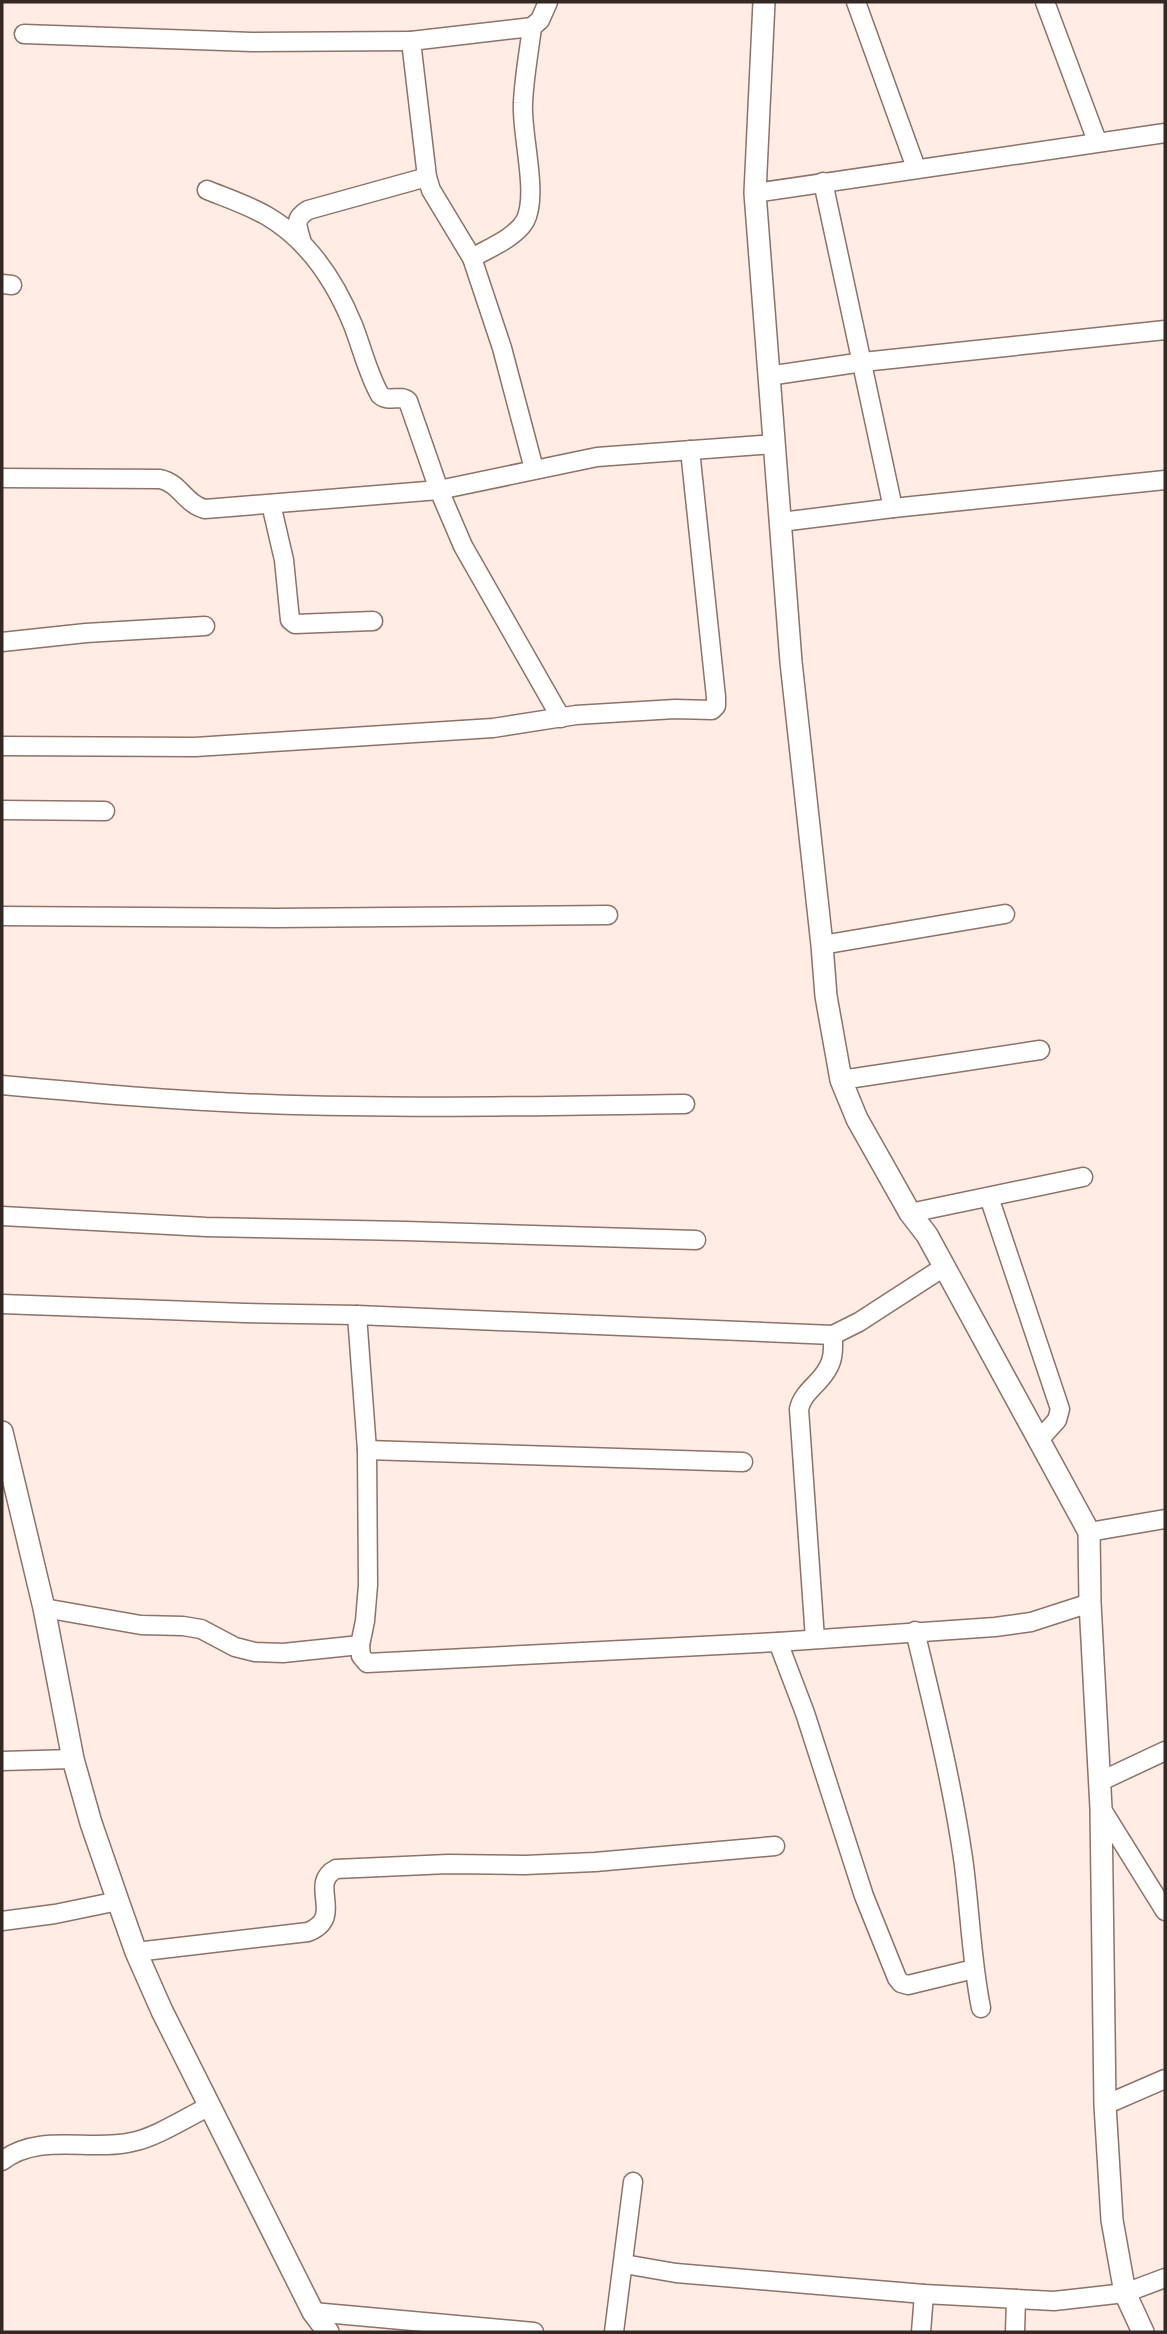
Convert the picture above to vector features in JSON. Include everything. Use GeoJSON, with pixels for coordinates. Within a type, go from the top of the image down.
{"type":"FeatureCollection","features":[{"type":"Feature","properties":{"kind":"street"},"geometry":{"type":"LineString","coordinates":[[24,34],[253,43],[411,41],[532,27],[540,20],[548,2]]}},
{"type":"Feature","properties":{"kind":"street"},"geometry":{"type":"LineString","coordinates":[[764,2],[755,193],[791,662],[826,996],[841,1080],[857,1119],[910,1213],[927,1235],[1089,1532],[1101,1808],[1105,2105],[1112,2220],[1125,2293],[1143,2332]]}},
{"type":"Feature","properties":{"kind":"street"},"geometry":{"type":"LineString","coordinates":[[856,2],[916,169]]}},
{"type":"Feature","properties":{"kind":"street"},"geometry":{"type":"LineString","coordinates":[[1045,2],[1097,141]]}},
{"type":"Feature","properties":{"kind":"street"},"geometry":{"type":"LineString","coordinates":[[472,258],[515,232],[524,222],[529,209],[530,194],[522,123],[532,27]]}},
{"type":"Feature","properties":{"kind":"street"},"geometry":{"type":"LineString","coordinates":[[411,41],[427,177],[436,201],[472,258],[502,348],[534,469]]}},
{"type":"Feature","properties":{"kind":"street"},"geometry":{"type":"LineString","coordinates":[[755,193],[1165,133]]}},
{"type":"Feature","properties":{"kind":"street"},"geometry":{"type":"LineString","coordinates":[[302,243],[297,220],[299,215],[308,210],[427,177]]}},
{"type":"Feature","properties":{"kind":"street"},"geometry":{"type":"LineString","coordinates":[[823,183],[893,508]]}},
{"type":"Feature","properties":{"kind":"street"},"geometry":{"type":"LineString","coordinates":[[207,190],[266,215],[302,243],[327,274],[352,322],[380,396],[387,400],[402,398],[408,401],[439,490],[463,546],[561,718]]}},
{"type":"Feature","properties":{"kind":"street"},"geometry":{"type":"LineString","coordinates":[[768,376],[863,362],[1165,330]]}},
{"type":"Feature","properties":{"kind":"street"},"geometry":{"type":"LineString","coordinates":[[2,478],[160,479],[175,484],[188,501],[205,509],[439,490],[597,457],[775,444]]}},
{"type":"Feature","properties":{"kind":"street"},"geometry":{"type":"LineString","coordinates":[[2,746],[195,747],[493,728],[561,718],[675,709],[706,712],[716,706],[690,450]]}},
{"type":"Feature","properties":{"kind":"street"},"geometry":{"type":"LineString","coordinates":[[781,522],[1165,480]]}},
{"type":"Feature","properties":{"kind":"street"},"geometry":{"type":"LineString","coordinates":[[271,504],[284,560],[292,622],[373,621]]}},
{"type":"Feature","properties":{"kind":"street"},"geometry":{"type":"LineString","coordinates":[[2,642],[86,633],[205,626]]}},
{"type":"Feature","properties":{"kind":"street"},"geometry":{"type":"LineString","coordinates":[[2,810],[105,811]]}},
{"type":"Feature","properties":{"kind":"street"},"geometry":{"type":"LineString","coordinates":[[822,945],[1005,914]]}},
{"type":"Feature","properties":{"kind":"street"},"geometry":{"type":"LineString","coordinates":[[2,916],[275,918],[608,915]]}},
{"type":"Feature","properties":{"kind":"street"},"geometry":{"type":"LineString","coordinates":[[841,1080],[1040,1050]]}},
{"type":"Feature","properties":{"kind":"street"},"geometry":{"type":"LineString","coordinates":[[2,1085],[267,1104],[685,1104]]}},
{"type":"Feature","properties":{"kind":"street"},"geometry":{"type":"LineString","coordinates":[[910,1213],[1083,1177]]}},
{"type":"Feature","properties":{"kind":"street"},"geometry":{"type":"LineString","coordinates":[[989,1196],[1060,1409],[1057,1420],[1039,1440]]}},
{"type":"Feature","properties":{"kind":"street"},"geometry":{"type":"LineString","coordinates":[[2,1216],[205,1227],[696,1240]]}},
{"type":"Feature","properties":{"kind":"street"},"geometry":{"type":"LineString","coordinates":[[815,1639],[799,1409],[804,1395],[828,1369],[846,1329],[944,1268]]}},
{"type":"Feature","properties":{"kind":"street"},"geometry":{"type":"LineString","coordinates":[[2,1304],[233,1313],[846,1329]]}},
{"type":"Feature","properties":{"kind":"street"},"geometry":{"type":"LineString","coordinates":[[357,1315],[367,1450],[368,1585],[360,1645],[363,1660],[372,1663],[778,1642],[995,1627],[1031,1622],[1090,1603]]}},
{"type":"Feature","properties":{"kind":"street"},"geometry":{"type":"LineString","coordinates":[[2,1432],[44,1608],[73,1759],[90,1823],[136,1952],[313,2312],[327,2332]]}},
{"type":"Feature","properties":{"kind":"street"},"geometry":{"type":"LineString","coordinates":[[367,1450],[743,1462]]}},
{"type":"Feature","properties":{"kind":"street"},"geometry":{"type":"LineString","coordinates":[[1089,1532],[1165,1519]]}},
{"type":"Feature","properties":{"kind":"street"},"geometry":{"type":"LineString","coordinates":[[44,1608],[141,1625],[201,1629],[235,1647],[255,1652],[283,1653],[360,1645]]}},
{"type":"Feature","properties":{"kind":"street"},"geometry":{"type":"LineString","coordinates":[[915,1631],[950,1782],[963,1858],[974,1969],[981,2008]]}},
{"type":"Feature","properties":{"kind":"street"},"geometry":{"type":"LineString","coordinates":[[778,1642],[805,1713],[864,1896],[897,1978],[908,1985],[974,1969]]}},
{"type":"Feature","properties":{"kind":"street"},"geometry":{"type":"LineString","coordinates":[[1099,1782],[1165,1751]]}},
{"type":"Feature","properties":{"kind":"street"},"geometry":{"type":"LineString","coordinates":[[2,1761],[73,1759]]}},
{"type":"Feature","properties":{"kind":"street"},"geometry":{"type":"LineString","coordinates":[[1101,1808],[1165,1911]]}},
{"type":"Feature","properties":{"kind":"street"},"geometry":{"type":"LineString","coordinates":[[136,1952],[308,1932],[317,1928],[327,1914],[324,1883],[326,1876],[336,1869],[595,1862],[775,1846]]}},
{"type":"Feature","properties":{"kind":"street"},"geometry":{"type":"LineString","coordinates":[[2,1921],[55,1914],[118,1901]]}},
{"type":"Feature","properties":{"kind":"street"},"geometry":{"type":"LineString","coordinates":[[1105,2105],[1165,2079]]}},
{"type":"Feature","properties":{"kind":"street"},"geometry":{"type":"LineString","coordinates":[[2,2161],[23,2148],[136,2142],[210,2106]]}},
{"type":"Feature","properties":{"kind":"street"},"geometry":{"type":"LineString","coordinates":[[614,2332],[633,2182]]}},
{"type":"Feature","properties":{"kind":"street"},"geometry":{"type":"LineString","coordinates":[[624,2264],[676,2273],[924,2294],[1054,2301],[1125,2293],[1165,2278]]}},
{"type":"Feature","properties":{"kind":"street"},"geometry":{"type":"LineString","coordinates":[[921,2332],[924,2294]]}},
{"type":"Feature","properties":{"kind":"street"},"geometry":{"type":"LineString","coordinates":[[1015,2332],[1016,2299]]}},
{"type":"Feature","properties":{"kind":"street"},"geometry":{"type":"LineString","coordinates":[[313,2312],[534,2332]]}}]}
